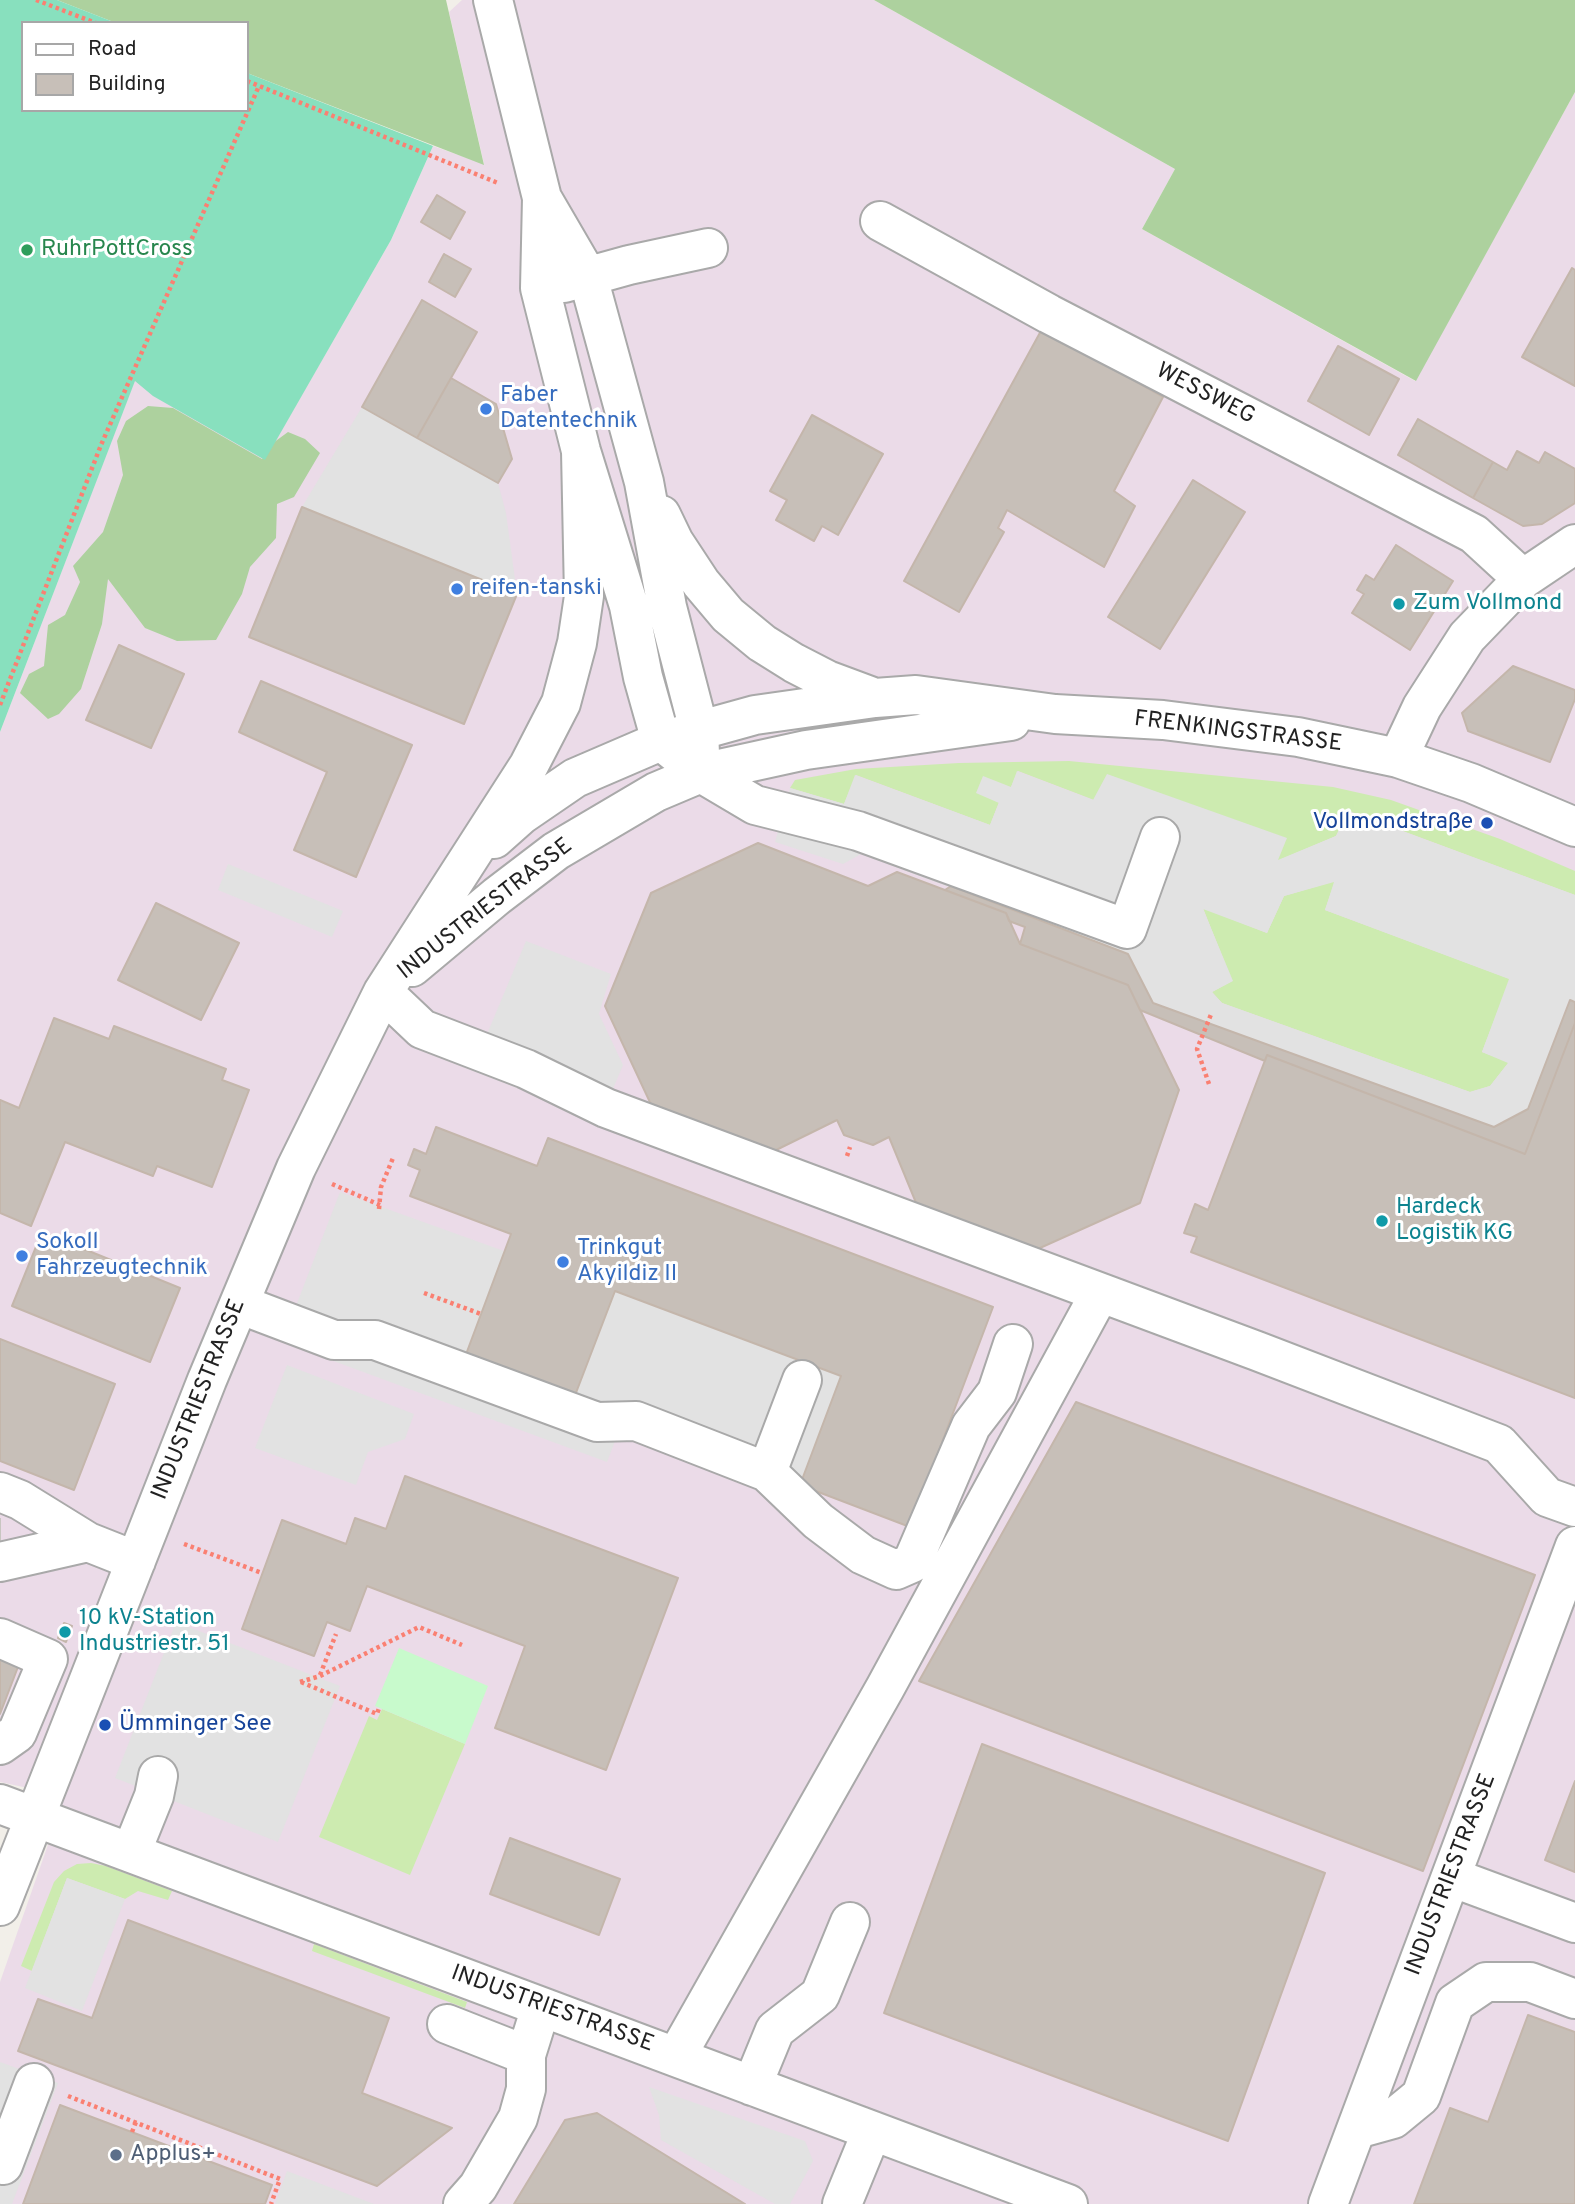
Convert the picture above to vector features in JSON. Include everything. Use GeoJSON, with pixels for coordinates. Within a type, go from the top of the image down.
{"type":"FeatureCollection","features":[{"type":"Feature","properties":{"kind":"street","name":"INDUSTRIESTRASSE"},"geometry":{"type":"LineString","coordinates":[[493,0],[542,198],[540,288],[581,451],[629,606],[643,677],[661,741]]}},
{"type":"Feature","properties":{"kind":"street","name":"INDUSTRIESTRASSE"},"geometry":{"type":"LineString","coordinates":[[383,992],[497,896],[556,852],[656,792],[701,773],[699,730],[667,607],[644,482],[588,277],[542,198]]}},
{"type":"Feature","properties":{"kind":"street","name":"WESSWEG"},"geometry":{"type":"LineString","coordinates":[[880,221],[1049,314],[1474,534],[1523,579]]}},
{"type":"Feature","properties":{"kind":"street"},"geometry":{"type":"LineString","coordinates":[[540,288],[708,248]]}},
{"type":"Feature","properties":{"kind":"street","name":"INDUSTRIESTRASSE"},"geometry":{"type":"LineString","coordinates":[[0,1906],[142,1545],[296,1168],[383,992],[528,765],[561,703],[577,643],[584,596],[581,451]]}},
{"type":"Feature","properties":{"kind":"street","name":"INDUSTRIESTRASSE"},"geometry":{"type":"LineString","coordinates":[[644,482],[674,542],[701,583],[727,615],[762,643],[794,663],[827,680],[876,698]]}},
{"type":"Feature","properties":{"kind":"street"},"geometry":{"type":"LineString","coordinates":[[1398,758],[1422,707],[1467,637],[1523,579],[1575,544]]}},
{"type":"Feature","properties":{"kind":"street","name":"FRENKINGSTRASSE"},"geometry":{"type":"LineString","coordinates":[[699,730],[755,715],[916,695],[1055,715],[1163,720],[1298,737],[1398,758],[1471,783],[1575,827]]}},
{"type":"Feature","properties":{"kind":"street","name":"FRENKINGSTRASSE"},"geometry":{"type":"LineString","coordinates":[[701,773],[806,750],[1055,715]]}},
{"type":"Feature","properties":{"kind":"street","name":"INDUSTRIESTRASSE"},"geometry":{"type":"LineString","coordinates":[[463,866],[521,815],[575,778],[661,741],[699,730]]}},
{"type":"Feature","properties":{"kind":"street"},"geometry":{"type":"LineString","coordinates":[[661,741],[701,773],[755,805],[858,831],[1127,929],[1160,837]]}},
{"type":"Feature","properties":{"kind":"street"},"geometry":{"type":"LineString","coordinates":[[383,992],[422,1029],[526,1069],[606,1108],[1499,1444],[1548,1497],[1575,1507]]}},
{"type":"Feature","properties":{"kind":"street"},"geometry":{"type":"LineString","coordinates":[[676,2057],[885,1688],[1100,1293]]}},
{"type":"Feature","properties":{"kind":"street"},"geometry":{"type":"LineString","coordinates":[[239,1304],[334,1339],[375,1340],[597,1422],[636,1420],[767,1472],[818,1521],[863,1555],[896,1570],[912,1563],[971,1426],[997,1392],[1013,1344]]}},
{"type":"Feature","properties":{"kind":"street"},"geometry":{"type":"LineString","coordinates":[[767,1472],[802,1380]]}},
{"type":"Feature","properties":{"kind":"street"},"geometry":{"type":"LineString","coordinates":[[0,1492],[20,1500],[88,1542]]}},
{"type":"Feature","properties":{"kind":"street"},"geometry":{"type":"LineString","coordinates":[[1,1550],[44,1554],[88,1542],[142,1545]]}},
{"type":"Feature","properties":{"kind":"street","name":"INDUSTRIESTRASSE"},"geometry":{"type":"LineString","coordinates":[[1328,2204],[1575,1546]]}},
{"type":"Feature","properties":{"kind":"street"},"geometry":{"type":"LineString","coordinates":[[0,1638],[48,1658],[17,1732],[0,1745]]}},
{"type":"Feature","properties":{"kind":"street"},"geometry":{"type":"LineString","coordinates":[[131,1853],[154,1796],[158,1776]]}},
{"type":"Feature","properties":{"kind":"street"},"geometry":{"type":"LineString","coordinates":[[0,1804],[35,1817]]}},
{"type":"Feature","properties":{"kind":"street","name":"INDUSTRIESTRASSE"},"geometry":{"type":"LineString","coordinates":[[35,1817],[1068,2204]]}},
{"type":"Feature","properties":{"kind":"street"},"geometry":{"type":"LineString","coordinates":[[1451,1877],[1575,1923]]}},
{"type":"Feature","properties":{"kind":"street"},"geometry":{"type":"LineString","coordinates":[[752,2086],[775,2031],[820,1995],[850,1922]]}},
{"type":"Feature","properties":{"kind":"street"},"geometry":{"type":"LineString","coordinates":[[1357,2129],[1393,2119],[1421,2096],[1455,2003],[1486,1982],[1530,1982],[1575,1999]]}},
{"type":"Feature","properties":{"kind":"street"},"geometry":{"type":"LineString","coordinates":[[463,2204],[478,2187],[518,2118],[526,2089],[527,2054],[541,2007]]}},
{"type":"Feature","properties":{"kind":"street"},"geometry":{"type":"LineString","coordinates":[[447,2024],[527,2054]]}},
{"type":"Feature","properties":{"kind":"street"},"geometry":{"type":"LineString","coordinates":[[0,2164],[3,2165],[34,2083]]}},
{"type":"Feature","properties":{"kind":"street"},"geometry":{"type":"LineString","coordinates":[[842,2204],[872,2131]]}},
{"type":"Feature","properties":{"kind":"path"},"geometry":{"type":"LineString","coordinates":[[36,0],[91,21]]}},
{"type":"Feature","properties":{"kind":"path"},"geometry":{"type":"LineString","coordinates":[[248,81],[542,198]]}},
{"type":"Feature","properties":{"kind":"path"},"geometry":{"type":"LineString","coordinates":[[248,111],[259,86]]}},
{"type":"Feature","properties":{"kind":"path"},"geometry":{"type":"LineString","coordinates":[[0,705],[101,445],[248,112]]}},
{"type":"Feature","properties":{"kind":"path"},"geometry":{"type":"LineString","coordinates":[[1209,1084],[1197,1049],[1212,1012]]}},
{"type":"Feature","properties":{"kind":"path"},"geometry":{"type":"LineString","coordinates":[[296,1168],[380,1207],[381,1188],[393,1158]]}},
{"type":"Feature","properties":{"kind":"path"},"geometry":{"type":"LineString","coordinates":[[425,1293],[481,1314]]}},
{"type":"Feature","properties":{"kind":"path"},"geometry":{"type":"LineString","coordinates":[[142,1545],[262,1573]]}},
{"type":"Feature","properties":{"kind":"path"},"geometry":{"type":"LineString","coordinates":[[379,1708],[377,1714],[300,1682],[320,1676],[419,1627],[462,1645]]}},
{"type":"Feature","properties":{"kind":"path"},"geometry":{"type":"LineString","coordinates":[[320,1676],[336,1634]]}},
{"type":"Feature","properties":{"kind":"path"},"geometry":{"type":"LineString","coordinates":[[34,2083],[280,2179],[271,2204]]}},
{"type":"Feature","properties":{"kind":"path"},"geometry":{"type":"LineString","coordinates":[[132,2132],[136,2122]]}},
{"type":"Feature","properties":{"kind":"shaded area"},"geometry":{"type":"Polygon","coordinates":[[[462,0],[874,0],[1175,169],[1142,229],[1415,381],[1575,92],[1575,2204],[0,2204],[0,1982],[65,1796],[0,1782],[0,732],[135,380],[265,459],[391,240],[433,146],[484,164],[449,12],[462,0]]]}},
{"type":"Feature","properties":{"kind":"shaded area"},"geometry":{"type":"Polygon","coordinates":[[[362,407],[498,483],[506,513],[517,594],[302,507],[362,407]]]}},
{"type":"Feature","properties":{"kind":"shaded area"},"geometry":{"type":"Polygon","coordinates":[[[1017,771],[1093,800],[1107,774],[1287,838],[1278,860],[1336,836],[1348,811],[1575,895],[1575,1002],[1569,1000],[1528,1109],[1494,1127],[1153,1003],[1128,954],[861,854],[843,864],[775,842],[790,788],[844,804],[855,775],[990,825],[999,803],[976,793],[983,776],[1011,787],[1017,771]],[[1334,882],[1284,896],[1267,933],[1203,909],[1233,981],[1212,992],[1222,1003],[1470,1092],[1490,1086],[1508,1063],[1482,1052],[1509,979],[1325,910],[1334,882]]]}},
{"type":"Feature","properties":{"kind":"shaded area"},"geometry":{"type":"Polygon","coordinates":[[[228,864],[343,911],[332,937],[218,890],[228,864]]]}},
{"type":"Feature","properties":{"kind":"shaded area"},"geometry":{"type":"Polygon","coordinates":[[[526,941],[611,974],[599,1014],[623,1065],[600,1120],[414,1048],[433,1011],[487,1034],[526,941]]]}},
{"type":"Feature","properties":{"kind":"shaded area"},"geometry":{"type":"Polygon","coordinates":[[[340,1192],[504,1251],[465,1356],[615,1291],[841,1376],[800,1485],[751,1486],[617,1436],[607,1462],[282,1342],[340,1192]]]}},
{"type":"Feature","properties":{"kind":"shaded area"},"geometry":{"type":"Polygon","coordinates":[[[287,1365],[414,1414],[405,1439],[368,1452],[356,1485],[255,1448],[287,1365]]]}},
{"type":"Feature","properties":{"kind":"shaded area"},"geometry":{"type":"Polygon","coordinates":[[[176,1622],[340,1686],[278,1842],[115,1778],[176,1622]]]}},
{"type":"Feature","properties":{"kind":"shaded area"},"geometry":{"type":"Polygon","coordinates":[[[67,1878],[125,1899],[82,2011],[25,1988],[67,1878]]]}},
{"type":"Feature","properties":{"kind":"shaded area"},"geometry":{"type":"Polygon","coordinates":[[[0,2062],[58,2083],[12,2204],[0,2204],[0,2062]]]}},
{"type":"Feature","properties":{"kind":"shaded area"},"geometry":{"type":"Polygon","coordinates":[[[649,2087],[805,2141],[813,2161],[790,2204],[775,2204],[661,2140],[659,2115],[649,2087]]]}},
{"type":"Feature","properties":{"kind":"shaded area"},"geometry":{"type":"Polygon","coordinates":[[[287,2171],[374,2204],[275,2204],[287,2171]]]}},
{"type":"Feature","properties":{"kind":"green space"},"geometry":{"type":"Polygon","coordinates":[[[0,0],[57,0],[111,21],[21,21],[21,112],[248,112],[248,73],[433,146],[391,240],[265,460],[153,396],[135,381],[0,732],[0,0]]]}},
{"type":"Feature","properties":{"kind":"green space"},"geometry":{"type":"Polygon","coordinates":[[[57,0],[446,0],[484,165],[248,73],[248,21],[111,21],[57,0]]]}},
{"type":"Feature","properties":{"kind":"green space"},"geometry":{"type":"Polygon","coordinates":[[[874,0],[1575,0],[1575,92],[1416,381],[1142,229],[1175,169],[874,0]]]}},
{"type":"Feature","properties":{"kind":"green space"},"geometry":{"type":"Polygon","coordinates":[[[148,406],[173,408],[262,459],[273,443],[288,432],[305,439],[320,453],[294,497],[277,504],[276,538],[250,567],[242,594],[216,640],[177,641],[145,628],[108,579],[102,624],[81,689],[59,714],[48,719],[20,693],[29,674],[44,666],[48,625],[65,615],[80,582],[73,566],[103,532],[123,475],[117,441],[126,421],[148,406]]]}},
{"type":"Feature","properties":{"kind":"green space"},"geometry":{"type":"Polygon","coordinates":[[[1069,761],[1333,787],[1391,800],[1500,839],[1575,871],[1575,895],[1349,811],[1336,836],[1277,861],[1286,838],[1094,800],[1018,771],[1011,787],[999,802],[990,825],[856,775],[844,804],[790,788],[795,780],[856,769],[959,763],[1069,761]]]}},
{"type":"Feature","properties":{"kind":"green space"},"geometry":{"type":"Polygon","coordinates":[[[1335,881],[1325,910],[1510,979],[1482,1052],[1509,1062],[1490,1086],[1470,1092],[1222,1003],[1212,992],[1232,981],[1203,908],[1267,933],[1284,896],[1335,881]]]}},
{"type":"Feature","properties":{"kind":"green space"},"geometry":{"type":"Polygon","coordinates":[[[399,1648],[488,1686],[465,1744],[375,1706],[399,1648]]]}},
{"type":"Feature","properties":{"kind":"green space"},"geometry":{"type":"Polygon","coordinates":[[[382,1709],[465,1744],[410,1875],[319,1837],[369,1716],[377,1720],[382,1709]]]}},
{"type":"Feature","properties":{"kind":"green space"},"geometry":{"type":"Polygon","coordinates":[[[91,1863],[172,1891],[168,1900],[138,1891],[125,1899],[67,1878],[32,1971],[21,1966],[54,1882],[64,1871],[77,1864],[91,1863]]]}},
{"type":"Feature","properties":{"kind":"green space"},"geometry":{"type":"Polygon","coordinates":[[[314,1944],[467,2002],[465,2008],[312,1951],[314,1944]]]}},
{"type":"Feature","properties":{"kind":"building"},"geometry":{"type":"Polygon","coordinates":[[[437,195],[465,212],[450,239],[421,222],[437,195]]]}},
{"type":"Feature","properties":{"kind":"building"},"geometry":{"type":"Polygon","coordinates":[[[444,254],[471,269],[455,297],[429,282],[444,254]]]}},
{"type":"Feature","properties":{"kind":"building"},"geometry":{"type":"Polygon","coordinates":[[[1572,268],[1575,270],[1575,386],[1522,357],[1572,268]]]}},
{"type":"Feature","properties":{"kind":"building"},"geometry":{"type":"Polygon","coordinates":[[[422,300],[477,332],[417,438],[362,407],[422,300]]]}},
{"type":"Feature","properties":{"kind":"building"},"geometry":{"type":"Polygon","coordinates":[[[1042,329],[1163,397],[1114,491],[1135,506],[1104,567],[1007,510],[998,528],[1004,532],[959,612],[904,581],[1042,329]]]}},
{"type":"Feature","properties":{"kind":"building"},"geometry":{"type":"Polygon","coordinates":[[[1338,346],[1399,379],[1369,435],[1308,401],[1338,346]]]}},
{"type":"Feature","properties":{"kind":"building"},"geometry":{"type":"Polygon","coordinates":[[[451,378],[496,404],[512,459],[498,483],[417,438],[451,378]]]}},
{"type":"Feature","properties":{"kind":"building"},"geometry":{"type":"Polygon","coordinates":[[[812,415],[883,454],[838,535],[822,526],[814,541],[776,520],[787,500],[770,491],[812,415]]]}},
{"type":"Feature","properties":{"kind":"building"},"geometry":{"type":"Polygon","coordinates":[[[1418,419],[1493,462],[1473,498],[1398,455],[1418,419]]]}},
{"type":"Feature","properties":{"kind":"building"},"geometry":{"type":"Polygon","coordinates":[[[1517,451],[1539,463],[1545,452],[1575,469],[1575,503],[1542,524],[1523,526],[1473,498],[1493,462],[1507,470],[1517,451]]]}},
{"type":"Feature","properties":{"kind":"building"},"geometry":{"type":"Polygon","coordinates":[[[1193,480],[1245,512],[1160,649],[1108,617],[1193,480]]]}},
{"type":"Feature","properties":{"kind":"building"},"geometry":{"type":"Polygon","coordinates":[[[302,507],[517,594],[464,724],[249,637],[302,507]]]}},
{"type":"Feature","properties":{"kind":"building","name":"Zum Vollmond"},"geometry":{"type":"Polygon","coordinates":[[[1396,545],[1453,581],[1410,650],[1352,613],[1364,594],[1357,590],[1366,575],[1374,580],[1396,545]]]}},
{"type":"Feature","properties":{"kind":"building"},"geometry":{"type":"Polygon","coordinates":[[[119,645],[184,674],[151,748],[86,720],[119,645]]]}},
{"type":"Feature","properties":{"kind":"building"},"geometry":{"type":"Polygon","coordinates":[[[1513,666],[1575,690],[1575,699],[1550,762],[1468,731],[1462,713],[1513,666]]]}},
{"type":"Feature","properties":{"kind":"building"},"geometry":{"type":"Polygon","coordinates":[[[261,681],[412,745],[356,877],[294,850],[327,772],[239,732],[261,681]]]}},
{"type":"Feature","properties":{"kind":"building"},"geometry":{"type":"Polygon","coordinates":[[[758,843],[868,886],[897,872],[1006,913],[1020,944],[1128,985],[1179,1090],[1140,1203],[1031,1252],[919,1210],[889,1137],[873,1145],[844,1135],[837,1120],[768,1154],[655,1113],[605,1006],[651,893],[758,843]]]}},
{"type":"Feature","properties":{"kind":"building"},"geometry":{"type":"Polygon","coordinates":[[[951,886],[1128,954],[1153,1003],[1494,1127],[1528,1109],[1570,1000],[1575,1002],[1575,1023],[1525,1154],[1267,1055],[1265,1061],[1140,1010],[1128,985],[1020,944],[1025,927],[1009,921],[1006,913],[945,890],[951,886]]]}},
{"type":"Feature","properties":{"kind":"building"},"geometry":{"type":"Polygon","coordinates":[[[156,903],[239,943],[201,1020],[118,980],[156,903]]]}},
{"type":"Feature","properties":{"kind":"building"},"geometry":{"type":"Polygon","coordinates":[[[54,1018],[109,1039],[114,1026],[226,1069],[222,1080],[249,1090],[212,1187],[157,1166],[153,1176],[65,1142],[31,1226],[0,1213],[0,1100],[19,1108],[54,1018]]]}},
{"type":"Feature","properties":{"kind":"building","name":"Hardeck Logistik KG"},"geometry":{"type":"Polygon","coordinates":[[[1575,1023],[1575,1398],[1191,1252],[1197,1237],[1184,1233],[1195,1204],[1208,1210],[1267,1055],[1525,1154],[1575,1023]]]}},
{"type":"Feature","properties":{"kind":"building"},"geometry":{"type":"Polygon","coordinates":[[[436,1127],[537,1166],[548,1138],[993,1307],[910,1527],[800,1485],[841,1376],[615,1291],[574,1398],[465,1357],[511,1234],[410,1196],[420,1170],[408,1165],[414,1149],[426,1154],[436,1127]]]}},
{"type":"Feature","properties":{"kind":"building"},"geometry":{"type":"Polygon","coordinates":[[[42,1232],[180,1288],[150,1362],[12,1306],[42,1232]]]}},
{"type":"Feature","properties":{"kind":"building"},"geometry":{"type":"Polygon","coordinates":[[[0,1339],[115,1384],[74,1490],[0,1461],[0,1339]]]}},
{"type":"Feature","properties":{"kind":"building"},"geometry":{"type":"Polygon","coordinates":[[[1076,1402],[1535,1575],[1423,1871],[919,1681],[1076,1402]]]}},
{"type":"Feature","properties":{"kind":"building"},"geometry":{"type":"Polygon","coordinates":[[[405,1476],[678,1578],[606,1770],[495,1728],[525,1646],[367,1586],[350,1631],[327,1622],[314,1656],[242,1629],[282,1520],[346,1544],[355,1518],[386,1529],[405,1476]]]}},
{"type":"Feature","properties":{"kind":"building","name":"10 kV-Station Industriestr. 51"},"geometry":{"type":"Polygon","coordinates":[[[64,1623],[72,1626],[66,1642],[58,1638],[64,1623]]]}},
{"type":"Feature","properties":{"kind":"building"},"geometry":{"type":"Polygon","coordinates":[[[0,1651],[21,1659],[0,1714],[0,1651]]]}},
{"type":"Feature","properties":{"kind":"building"},"geometry":{"type":"Polygon","coordinates":[[[982,1744],[1325,1873],[1228,2141],[884,2013],[982,1744]]]}},
{"type":"Feature","properties":{"kind":"building"},"geometry":{"type":"Polygon","coordinates":[[[1575,1781],[1575,1872],[1545,1860],[1575,1781]]]}},
{"type":"Feature","properties":{"kind":"building"},"geometry":{"type":"Polygon","coordinates":[[[510,1838],[620,1879],[599,1935],[490,1894],[510,1838]]]}},
{"type":"Feature","properties":{"kind":"building"},"geometry":{"type":"Polygon","coordinates":[[[128,1920],[389,2018],[362,2093],[452,2128],[377,2186],[18,2051],[38,1999],[92,2018],[128,1920]]]}},
{"type":"Feature","properties":{"kind":"building"},"geometry":{"type":"Polygon","coordinates":[[[1528,2015],[1575,2032],[1575,2204],[1414,2204],[1450,2108],[1488,2122],[1528,2015]]]}},
{"type":"Feature","properties":{"kind":"building","name":"Applus+"},"geometry":{"type":"Polygon","coordinates":[[[60,2105],[272,2185],[265,2204],[23,2204],[60,2105]]]}},
{"type":"Feature","properties":{"kind":"building"},"geometry":{"type":"Polygon","coordinates":[[[597,2113],[745,2204],[514,2204],[565,2120],[597,2113]]]}},
{"type":"Feature","properties":{"kind":"place","name":"RuhrPottCross"},"geometry":{"type":"Point","coordinates":[27,250]}},
{"type":"Feature","properties":{"kind":"place","name":"Faber Datentechnik"},"geometry":{"type":"Point","coordinates":[486,409]}},
{"type":"Feature","properties":{"kind":"place","name":"reifen-tanski"},"geometry":{"type":"Point","coordinates":[457,589]}},
{"type":"Feature","properties":{"kind":"place","name":"Zum Vollmond"},"geometry":{"type":"Point","coordinates":[1399,604]}},
{"type":"Feature","properties":{"kind":"place","name":"Vollmondstraße"},"geometry":{"type":"Point","coordinates":[1487,823]}},
{"type":"Feature","properties":{"kind":"place","name":"Hardeck Logistik KG"},"geometry":{"type":"Point","coordinates":[1382,1221]}},
{"type":"Feature","properties":{"kind":"place","name":"Sokoll Fahrzeugtechnik"},"geometry":{"type":"Point","coordinates":[22,1256]}},
{"type":"Feature","properties":{"kind":"place","name":"Trinkgut Akyildiz II"},"geometry":{"type":"Point","coordinates":[563,1262]}},
{"type":"Feature","properties":{"kind":"place","name":"10 kV-Station Industriestr. 51"},"geometry":{"type":"Point","coordinates":[65,1632]}},
{"type":"Feature","properties":{"kind":"place","name":"Ümminger See"},"geometry":{"type":"Point","coordinates":[105,1725]}},
{"type":"Feature","properties":{"kind":"place","name":"Applus+"},"geometry":{"type":"Point","coordinates":[116,2155]}}]}
